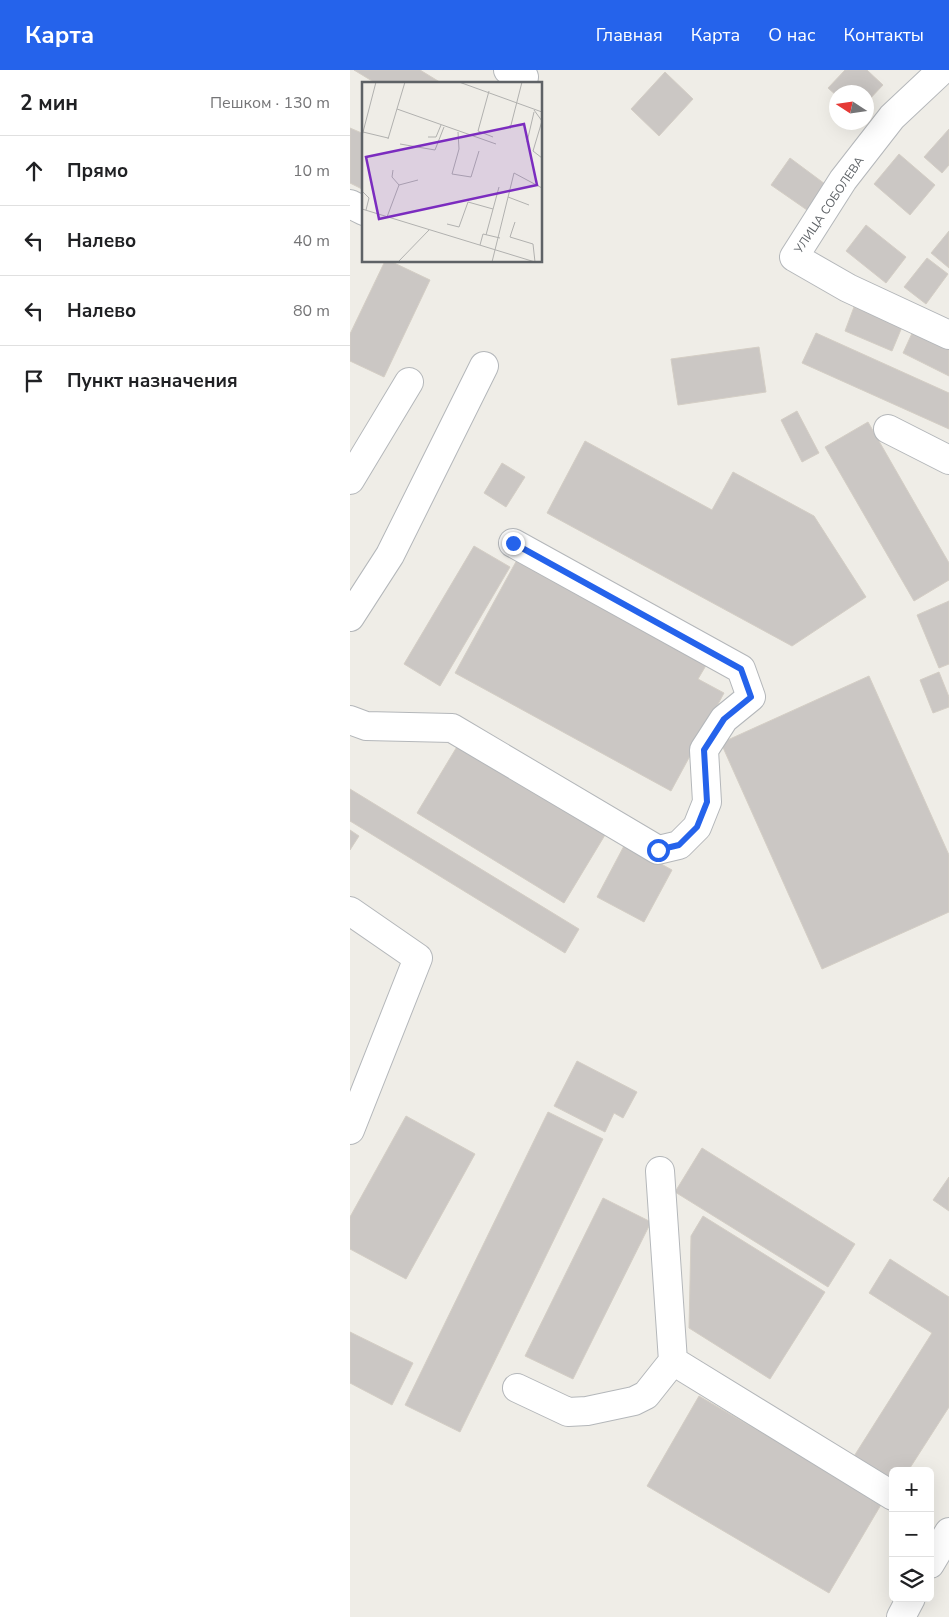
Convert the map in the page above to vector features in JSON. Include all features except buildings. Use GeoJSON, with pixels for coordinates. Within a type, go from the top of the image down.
{"type":"FeatureCollection","features":[{"type":"Feature","properties":{"kind":"street","name":"УЛИЦА СОБОЛЕВА"},"geometry":{"type":"LineString","coordinates":[[942,70],[892,117],[843,180],[794,257],[848,288],[949,335]]}},
{"type":"Feature","properties":{"kind":"street"},"geometry":{"type":"LineString","coordinates":[[350,204],[362,210]]}},
{"type":"Feature","properties":{"kind":"street"},"geometry":{"type":"LineString","coordinates":[[350,617],[390,555],[484,366]]}},
{"type":"Feature","properties":{"kind":"street"},"geometry":{"type":"LineString","coordinates":[[350,480],[409,382]]}},
{"type":"Feature","properties":{"kind":"street"},"geometry":{"type":"LineString","coordinates":[[888,429],[949,460]]}},
{"type":"Feature","properties":{"kind":"street"},"geometry":{"type":"LineString","coordinates":[[350,720],[366,726],[452,728],[658,850],[679,845],[697,827],[707,802],[704,750],[724,719],[751,697],[741,669],[513,543]]}},
{"type":"Feature","properties":{"kind":"street"},"geometry":{"type":"LineString","coordinates":[[350,911],[418,958],[350,1130]]}},
{"type":"Feature","properties":{"kind":"street"},"geometry":{"type":"LineString","coordinates":[[517,1388],[568,1412],[587,1411],[634,1401],[646,1395],[673,1361],[660,1171]]}},
{"type":"Feature","properties":{"kind":"street"},"geometry":{"type":"LineString","coordinates":[[673,1361],[889,1494]]}},
{"type":"Feature","properties":{"kind":"street"},"geometry":{"type":"LineString","coordinates":[[934,1522],[949,1531],[934,1557]]}},
{"type":"Feature","properties":{"kind":"street"},"geometry":{"type":"LineString","coordinates":[[900,1617],[909,1602]]}},
{"type":"Feature","properties":{"kind":"route"},"geometry":{"type":"LineString","coordinates":[[513,543],[741,669],[751,697],[724,719],[704,750],[707,802],[697,827],[679,845],[658,850]]}}]}
